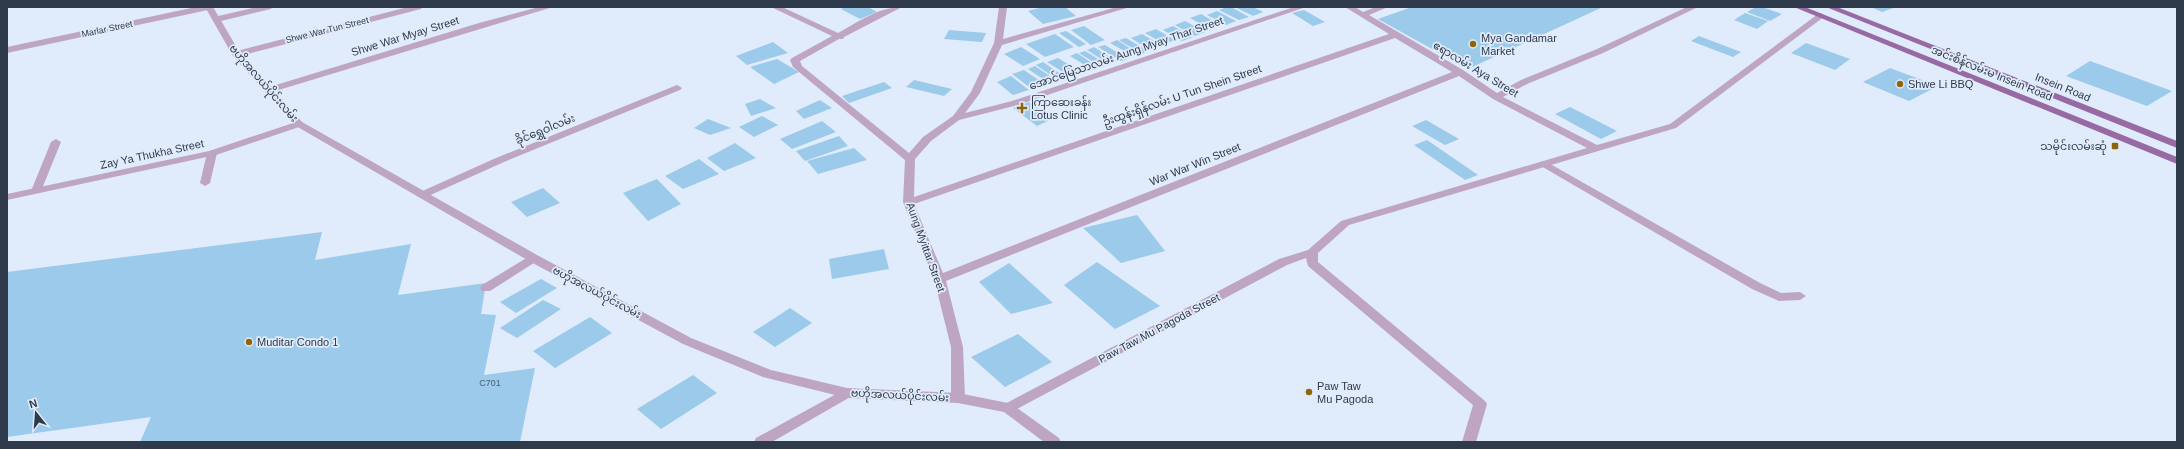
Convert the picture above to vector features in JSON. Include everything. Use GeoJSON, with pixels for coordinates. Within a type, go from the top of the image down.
{"type":"FeatureCollection","features":[{"type":"Feature","properties":{"kind":"main road","name":"အင်းစိန်လမ်းမ Insein Road"},"geometry":{"type":"LineString","coordinates":[[1798,7],[2177,161]]}},
{"type":"Feature","properties":{"kind":"main road","name":"Insein Road"},"geometry":{"type":"LineString","coordinates":[[1830,7],[2177,145]]}},
{"type":"Feature","properties":{"kind":"street","name":"ဗဟိုအလယ်ပိုင်းလမ်း"},"geometry":{"type":"LineString","coordinates":[[208,7],[217,19],[226,39],[236,54],[298,124],[533,258],[687,340],[768,374],[847,393],[958,398],[1008,408],[1054,442]]}},
{"type":"Feature","properties":{"kind":"street","name":"Marlar Street"},"geometry":{"type":"LineString","coordinates":[[7,50],[208,7]]}},
{"type":"Feature","properties":{"kind":"street"},"geometry":{"type":"LineString","coordinates":[[217,19],[268,7]]}},
{"type":"Feature","properties":{"kind":"street","name":"Shwe War Tun Street"},"geometry":{"type":"LineString","coordinates":[[236,54],[418,7]]}},
{"type":"Feature","properties":{"kind":"street","name":"Shwe War Myay Street"},"geometry":{"type":"LineString","coordinates":[[269,90],[482,25],[549,7]]}},
{"type":"Feature","properties":{"kind":"street"},"geometry":{"type":"LineString","coordinates":[[776,7],[840,37]]}},
{"type":"Feature","properties":{"kind":"street"},"geometry":{"type":"LineString","coordinates":[[898,7],[875,16],[840,37],[803,54],[795,60],[798,67],[910,159],[927,139],[956,118],[975,93],[998,42],[1003,7]]}},
{"type":"Feature","properties":{"kind":"street"},"geometry":{"type":"LineString","coordinates":[[998,42],[1126,7]]}},
{"type":"Feature","properties":{"kind":"street","name":"အောင်မြေသာလမ်း Aung Myay Thar Street"},"geometry":{"type":"LineString","coordinates":[[956,118],[1015,103],[1302,7]]}},
{"type":"Feature","properties":{"kind":"street","name":"ဧရာလမ်း Aya Street"},"geometry":{"type":"LineString","coordinates":[[1349,7],[1460,72],[1496,97],[1594,148]]}},
{"type":"Feature","properties":{"kind":"street"},"geometry":{"type":"LineString","coordinates":[[1363,15],[1384,7]]}},
{"type":"Feature","properties":{"kind":"street"},"geometry":{"type":"LineString","coordinates":[[1496,97],[1524,82],[1600,51],[1694,7]]}},
{"type":"Feature","properties":{"kind":"street"},"geometry":{"type":"LineString","coordinates":[[1469,442],[1480,404],[1312,257],[1345,223],[1594,148],[1673,126],[1821,16]]}},
{"type":"Feature","properties":{"kind":"street","name":"ဦးထွန်းရှိန်လမ်း U Tun Shein Street"},"geometry":{"type":"LineString","coordinates":[[908,202],[1395,35]]}},
{"type":"Feature","properties":{"kind":"street","name":"War War Win Street"},"geometry":{"type":"LineString","coordinates":[[940,279],[1460,72]]}},
{"type":"Feature","properties":{"kind":"street","name":"ခိုင်ရွှေဝါလမ်း"},"geometry":{"type":"LineString","coordinates":[[422,195],[500,160],[677,88]]}},
{"type":"Feature","properties":{"kind":"street","name":"Zay Ya Thukha Street"},"geometry":{"type":"LineString","coordinates":[[7,197],[212,153],[298,124]]}},
{"type":"Feature","properties":{"kind":"street"},"geometry":{"type":"LineString","coordinates":[[36,191],[56,142]]}},
{"type":"Feature","properties":{"kind":"street"},"geometry":{"type":"LineString","coordinates":[[206,183],[212,153]]}},
{"type":"Feature","properties":{"kind":"street","name":"Aung Myittar Street"},"geometry":{"type":"LineString","coordinates":[[910,159],[908,202],[940,279],[957,347],[958,398]]}},
{"type":"Feature","properties":{"kind":"street"},"geometry":{"type":"LineString","coordinates":[[1545,164],[1756,286],[1779,297],[1800,296]]}},
{"type":"Feature","properties":{"kind":"street","name":"Paw Taw Mu Pagoda Street"},"geometry":{"type":"LineString","coordinates":[[1008,408],[1283,262],[1312,257]]}},
{"type":"Feature","properties":{"kind":"street"},"geometry":{"type":"LineString","coordinates":[[486,288],[533,258]]}},
{"type":"Feature","properties":{"kind":"street"},"geometry":{"type":"LineString","coordinates":[[761,442],[847,393]]}},
{"type":"Feature","properties":{"kind":"building"},"geometry":{"type":"Polygon","coordinates":[[[846,7],[868,7],[877,12],[860,19],[841,9],[846,7]]]}},
{"type":"Feature","properties":{"kind":"building"},"geometry":{"type":"Polygon","coordinates":[[[1043,7],[1065,7],[1076,16],[1043,24],[1028,11],[1043,7]]]}},
{"type":"Feature","properties":{"kind":"building"},"geometry":{"type":"Polygon","coordinates":[[[1231,7],[1249,17],[1239,20],[1219,10],[1231,7]]]}},
{"type":"Feature","properties":{"kind":"building"},"geometry":{"type":"Polygon","coordinates":[[[1235,7],[1253,7],[1263,12],[1253,16],[1235,7]]]}},
{"type":"Feature","properties":{"kind":"building","name":"Mya Gandamar Market"},"geometry":{"type":"Polygon","coordinates":[[[1412,7],[1603,7],[1468,69],[1378,19],[1412,7]]]}},
{"type":"Feature","properties":{"kind":"building"},"geometry":{"type":"Polygon","coordinates":[[[1756,7],[1762,7],[1782,14],[1770,21],[1747,12],[1756,7]]]}},
{"type":"Feature","properties":{"kind":"building"},"geometry":{"type":"Polygon","coordinates":[[[1871,7],[1896,7],[1882,12],[1871,7]]]}},
{"type":"Feature","properties":{"kind":"building"},"geometry":{"type":"Polygon","coordinates":[[[1304,10],[1325,22],[1313,26],[1292,13],[1304,10]]]}},
{"type":"Feature","properties":{"kind":"building"},"geometry":{"type":"Polygon","coordinates":[[[1217,11],[1236,21],[1226,25],[1207,15],[1217,11]]]}},
{"type":"Feature","properties":{"kind":"building"},"geometry":{"type":"Polygon","coordinates":[[[1745,13],[1768,21],[1757,29],[1734,20],[1745,13]]]}},
{"type":"Feature","properties":{"kind":"building"},"geometry":{"type":"Polygon","coordinates":[[[1201,14],[1220,25],[1210,29],[1190,18],[1201,14]]]}},
{"type":"Feature","properties":{"kind":"building"},"geometry":{"type":"Polygon","coordinates":[[[1185,21],[1205,32],[1195,36],[1175,25],[1185,21]]]}},
{"type":"Feature","properties":{"kind":"building"},"geometry":{"type":"Polygon","coordinates":[[[1084,26],[1105,40],[1091,45],[1071,30],[1084,26]]]}},
{"type":"Feature","properties":{"kind":"building"},"geometry":{"type":"Polygon","coordinates":[[[1173,26],[1193,37],[1182,41],[1163,30],[1173,26]]]}},
{"type":"Feature","properties":{"kind":"building"},"geometry":{"type":"Polygon","coordinates":[[[1156,29],[1175,40],[1164,44],[1145,33],[1156,29]]]}},
{"type":"Feature","properties":{"kind":"building"},"geometry":{"type":"Polygon","coordinates":[[[949,30],[986,33],[982,42],[944,39],[949,30]]]}},
{"type":"Feature","properties":{"kind":"building"},"geometry":{"type":"Polygon","coordinates":[[[1066,31],[1086,44],[1079,47],[1059,33],[1066,31]]]}},
{"type":"Feature","properties":{"kind":"building"},"geometry":{"type":"Polygon","coordinates":[[[1055,34],[1074,47],[1045,57],[1026,44],[1055,34]]]}},
{"type":"Feature","properties":{"kind":"building"},"geometry":{"type":"Polygon","coordinates":[[[1142,34],[1161,45],[1150,50],[1131,38],[1142,34]]]}},
{"type":"Feature","properties":{"kind":"building"},"geometry":{"type":"Polygon","coordinates":[[[1699,36],[1741,52],[1733,57],[1691,41],[1699,36]]]}},
{"type":"Feature","properties":{"kind":"building"},"geometry":{"type":"Polygon","coordinates":[[[1126,38],[1148,51],[1142,54],[1119,40],[1126,38]]]}},
{"type":"Feature","properties":{"kind":"building"},"geometry":{"type":"Polygon","coordinates":[[[1117,40],[1139,54],[1133,56],[1110,43],[1117,40]]]}},
{"type":"Feature","properties":{"kind":"building"},"geometry":{"type":"Polygon","coordinates":[[[773,42],[788,53],[747,65],[736,56],[773,42]]]}},
{"type":"Feature","properties":{"kind":"building"},"geometry":{"type":"Polygon","coordinates":[[[1806,43],[1850,59],[1835,70],[1791,53],[1806,43]]]}},
{"type":"Feature","properties":{"kind":"building"},"geometry":{"type":"Polygon","coordinates":[[[1105,45],[1128,59],[1121,61],[1098,47],[1105,45]]]}},
{"type":"Feature","properties":{"kind":"building"},"geometry":{"type":"Polygon","coordinates":[[[1021,47],[1040,59],[1023,66],[1004,54],[1021,47]]]}},
{"type":"Feature","properties":{"kind":"building"},"geometry":{"type":"Polygon","coordinates":[[[1094,47],[1116,61],[1109,64],[1087,50],[1094,47]]]}},
{"type":"Feature","properties":{"kind":"building"},"geometry":{"type":"Polygon","coordinates":[[[1085,51],[1108,65],[1101,67],[1079,53],[1085,51]]]}},
{"type":"Feature","properties":{"kind":"building"},"geometry":{"type":"Polygon","coordinates":[[[1077,53],[1099,68],[1093,70],[1070,56],[1077,53]]]}},
{"type":"Feature","properties":{"kind":"building"},"geometry":{"type":"Polygon","coordinates":[[[1058,58],[1079,71],[1068,75],[1047,62],[1058,58]]]}},
{"type":"Feature","properties":{"kind":"building"},"geometry":{"type":"Polygon","coordinates":[[[777,59],[799,72],[774,84],[750,67],[777,59]]]}},
{"type":"Feature","properties":{"kind":"building"},"geometry":{"type":"Polygon","coordinates":[[[2090,61],[2172,91],[2147,106],[2066,76],[2090,61]]]}},
{"type":"Feature","properties":{"kind":"building"},"geometry":{"type":"Polygon","coordinates":[[[1043,62],[1065,77],[1058,80],[1036,65],[1043,62]]]}},
{"type":"Feature","properties":{"kind":"building"},"geometry":{"type":"Polygon","coordinates":[[[1035,66],[1057,81],[1050,84],[1028,69],[1035,66]]]}},
{"type":"Feature","properties":{"kind":"building","name":"Shwe Li BBQ"},"geometry":{"type":"Polygon","coordinates":[[[1890,68],[1938,86],[1909,101],[1863,82],[1890,68]]]}},
{"type":"Feature","properties":{"kind":"building"},"geometry":{"type":"Polygon","coordinates":[[[1024,70],[1046,85],[1033,90],[1012,74],[1024,70]]]}},
{"type":"Feature","properties":{"kind":"building"},"geometry":{"type":"Polygon","coordinates":[[[1011,76],[1029,90],[1013,95],[997,82],[1011,76]]]}},
{"type":"Feature","properties":{"kind":"building"},"geometry":{"type":"Polygon","coordinates":[[[914,80],[952,89],[944,96],[906,87],[914,80]]]}},
{"type":"Feature","properties":{"kind":"building"},"geometry":{"type":"Polygon","coordinates":[[[884,82],[892,88],[849,103],[842,96],[884,82]]]}},
{"type":"Feature","properties":{"kind":"building"},"geometry":{"type":"Polygon","coordinates":[[[760,99],[776,108],[751,116],[745,104],[760,99]]]}},
{"type":"Feature","properties":{"kind":"building"},"geometry":{"type":"Polygon","coordinates":[[[820,100],[832,108],[804,119],[796,111],[820,100]]]}},
{"type":"Feature","properties":{"kind":"building"},"geometry":{"type":"Polygon","coordinates":[[[1029,102],[1052,119],[1037,126],[1013,108],[1029,102]]]}},
{"type":"Feature","properties":{"kind":"building"},"geometry":{"type":"Polygon","coordinates":[[[1570,107],[1617,131],[1601,139],[1555,114],[1570,107]]]}},
{"type":"Feature","properties":{"kind":"building"},"geometry":{"type":"Polygon","coordinates":[[[762,116],[778,125],[754,137],[739,127],[762,116]]]}},
{"type":"Feature","properties":{"kind":"building"},"geometry":{"type":"Polygon","coordinates":[[[708,119],[731,128],[710,135],[694,128],[708,119]]]}},
{"type":"Feature","properties":{"kind":"building"},"geometry":{"type":"Polygon","coordinates":[[[1426,120],[1459,139],[1445,145],[1412,126],[1426,120]]]}},
{"type":"Feature","properties":{"kind":"building"},"geometry":{"type":"Polygon","coordinates":[[[822,121],[836,132],[792,149],[780,139],[822,121]]]}},
{"type":"Feature","properties":{"kind":"building"},"geometry":{"type":"Polygon","coordinates":[[[839,136],[848,146],[805,161],[796,151],[839,136]]]}},
{"type":"Feature","properties":{"kind":"building"},"geometry":{"type":"Polygon","coordinates":[[[1427,140],[1478,175],[1465,180],[1414,145],[1427,140]]]}},
{"type":"Feature","properties":{"kind":"building"},"geometry":{"type":"Polygon","coordinates":[[[735,143],[756,158],[724,171],[707,158],[735,143]]]}},
{"type":"Feature","properties":{"kind":"building"},"geometry":{"type":"Polygon","coordinates":[[[854,148],[867,160],[818,174],[807,161],[854,148]]]}},
{"type":"Feature","properties":{"kind":"building"},"geometry":{"type":"Polygon","coordinates":[[[699,159],[719,174],[683,189],[665,176],[699,159]]]}},
{"type":"Feature","properties":{"kind":"building"},"geometry":{"type":"Polygon","coordinates":[[[657,179],[681,204],[648,221],[623,193],[657,179]]]}},
{"type":"Feature","properties":{"kind":"building"},"geometry":{"type":"Polygon","coordinates":[[[543,188],[560,203],[527,217],[511,202],[543,188]]]}},
{"type":"Feature","properties":{"kind":"building"},"geometry":{"type":"Polygon","coordinates":[[[1137,215],[1165,251],[1121,263],[1083,228],[1137,215]]]}},
{"type":"Feature","properties":{"kind":"building","name":"Muditar Condo 1"},"geometry":{"type":"Polygon","coordinates":[[[322,232],[315,260],[411,244],[398,295],[486,283],[481,314],[496,315],[484,375],[535,368],[520,442],[140,442],[151,417],[7,437],[7,272],[322,232]]]}},
{"type":"Feature","properties":{"kind":"building"},"geometry":{"type":"Polygon","coordinates":[[[884,249],[889,269],[832,279],[829,259],[884,249]]]}},
{"type":"Feature","properties":{"kind":"building"},"geometry":{"type":"Polygon","coordinates":[[[1097,262],[1160,306],[1115,329],[1064,285],[1097,262]]]}},
{"type":"Feature","properties":{"kind":"building"},"geometry":{"type":"Polygon","coordinates":[[[1009,263],[1053,303],[1011,314],[979,282],[1009,263]]]}},
{"type":"Feature","properties":{"kind":"building"},"geometry":{"type":"Polygon","coordinates":[[[541,279],[557,288],[516,313],[500,302],[541,279]]]}},
{"type":"Feature","properties":{"kind":"building"},"geometry":{"type":"Polygon","coordinates":[[[543,300],[561,309],[517,338],[500,328],[543,300]]]}},
{"type":"Feature","properties":{"kind":"building"},"geometry":{"type":"Polygon","coordinates":[[[790,308],[812,323],[775,347],[753,332],[790,308]]]}},
{"type":"Feature","properties":{"kind":"building"},"geometry":{"type":"Polygon","coordinates":[[[590,317],[612,333],[555,368],[533,351],[590,317]]]}},
{"type":"Feature","properties":{"kind":"building"},"geometry":{"type":"Polygon","coordinates":[[[1018,334],[1052,362],[1005,387],[971,357],[1018,334]]]}},
{"type":"Feature","properties":{"kind":"building"},"geometry":{"type":"Polygon","coordinates":[[[693,375],[717,393],[661,429],[637,409],[693,375]]]}},
{"type":"Feature","properties":{"kind":"place","name":"Mya Gandamar Market"},"geometry":{"type":"Point","coordinates":[1473,44]}},
{"type":"Feature","properties":{"kind":"place","name":"Shwe Li BBQ"},"geometry":{"type":"Point","coordinates":[1900,84]}},
{"type":"Feature","properties":{"kind":"place","name":"ကြာဆေးခန်း Lotus Clinic"},"geometry":{"type":"Point","coordinates":[1022,108]}},
{"type":"Feature","properties":{"kind":"place","name":"သမိုင်းလမ်းဆုံ"},"geometry":{"type":"Point","coordinates":[2115,146]}},
{"type":"Feature","properties":{"kind":"place","name":"Muditar Condo 1"},"geometry":{"type":"Point","coordinates":[249,342]}},
{"type":"Feature","properties":{"kind":"place","name":"Paw Taw Mu Pagoda"},"geometry":{"type":"Point","coordinates":[1309,392]}}]}
